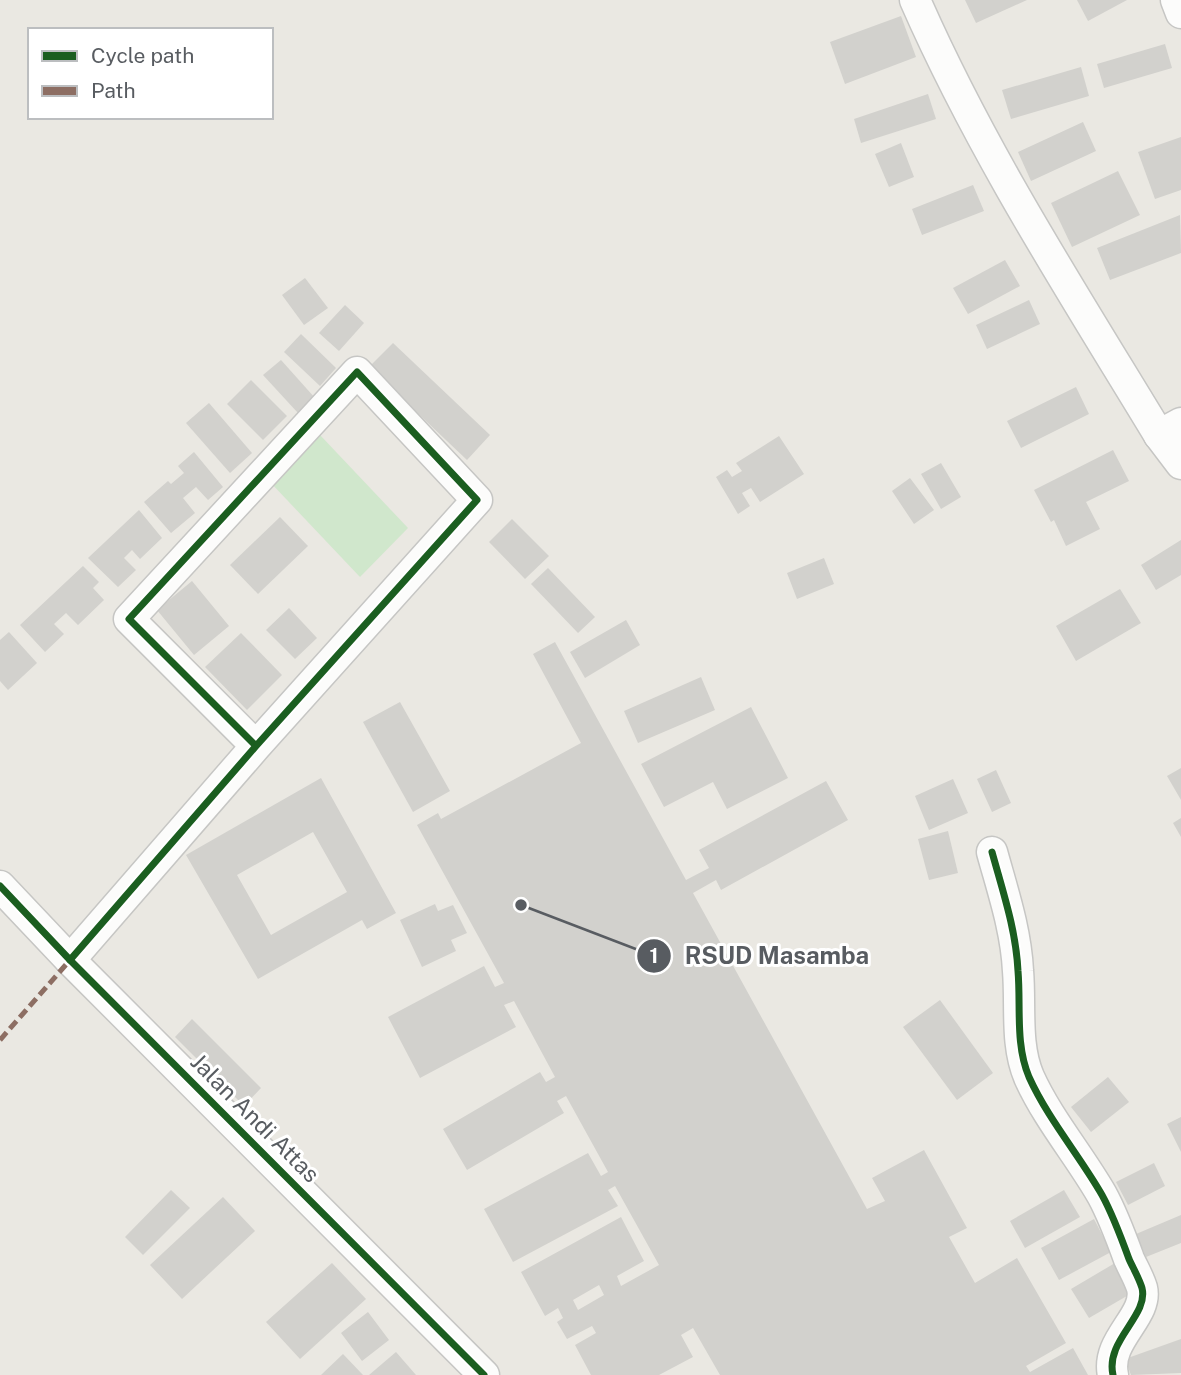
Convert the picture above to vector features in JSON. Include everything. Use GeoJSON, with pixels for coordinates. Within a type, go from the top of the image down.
{"type":"FeatureCollection","features":[{"type":"Feature","properties":{"kind":"street"},"geometry":{"type":"LineString","coordinates":[[915,0],[935,45],[1017,203],[1170,429],[1181,464]]}},
{"type":"Feature","properties":{"kind":"street"},"geometry":{"type":"LineString","coordinates":[[1175,0],[1181,13]]}},
{"type":"Feature","properties":{"kind":"street"},"geometry":{"type":"LineString","coordinates":[[70,960],[256,746],[477,500],[358,372],[129,619],[256,746]]}},
{"type":"Feature","properties":{"kind":"street"},"geometry":{"type":"LineString","coordinates":[[992,852],[1013,922],[1018,971],[1019,1031],[1028,1075],[1102,1196],[1143,1290],[1142,1306],[1127,1327],[1110,1362],[1113,1375]]}},
{"type":"Feature","properties":{"kind":"street","name":"Jalan Andi Attas"},"geometry":{"type":"LineString","coordinates":[[0,886],[70,960],[484,1375]]}},
{"type":"Feature","properties":{"kind":"green space"},"geometry":{"type":"Polygon","coordinates":[[[320,435],[408,528],[360,577],[270,482],[320,435]]]}},
{"type":"Feature","properties":{"kind":"building"},"geometry":{"type":"Polygon","coordinates":[[[965,0],[1027,0],[976,23],[965,0]]]}},
{"type":"Feature","properties":{"kind":"building"},"geometry":{"type":"Polygon","coordinates":[[[1077,0],[1127,0],[1088,21],[1077,0]]]}},
{"type":"Feature","properties":{"kind":"building"},"geometry":{"type":"Polygon","coordinates":[[[901,16],[916,57],[845,84],[830,42],[901,16]]]}},
{"type":"Feature","properties":{"kind":"building"},"geometry":{"type":"Polygon","coordinates":[[[1165,44],[1172,68],[1104,88],[1097,64],[1165,44]]]}},
{"type":"Feature","properties":{"kind":"building"},"geometry":{"type":"Polygon","coordinates":[[[1081,67],[1089,96],[1011,119],[1002,90],[1081,67]]]}},
{"type":"Feature","properties":{"kind":"building"},"geometry":{"type":"Polygon","coordinates":[[[928,94],[936,119],[861,143],[854,119],[928,94]]]}},
{"type":"Feature","properties":{"kind":"building"},"geometry":{"type":"Polygon","coordinates":[[[1083,122],[1096,151],[1031,181],[1018,152],[1083,122]]]}},
{"type":"Feature","properties":{"kind":"building"},"geometry":{"type":"Polygon","coordinates":[[[1181,137],[1181,190],[1155,199],[1138,152],[1181,137]]]}},
{"type":"Feature","properties":{"kind":"building"},"geometry":{"type":"Polygon","coordinates":[[[901,143],[914,177],[889,187],[875,154],[901,143]]]}},
{"type":"Feature","properties":{"kind":"building"},"geometry":{"type":"Polygon","coordinates":[[[1118,171],[1140,215],[1072,247],[1051,203],[1118,171]]]}},
{"type":"Feature","properties":{"kind":"building"},"geometry":{"type":"Polygon","coordinates":[[[973,185],[984,211],[922,235],[912,209],[973,185]]]}},
{"type":"Feature","properties":{"kind":"building"},"geometry":{"type":"Polygon","coordinates":[[[1180,215],[1181,253],[1110,280],[1097,248],[1180,215]]]}},
{"type":"Feature","properties":{"kind":"building"},"geometry":{"type":"Polygon","coordinates":[[[1005,260],[1020,286],[968,314],[953,288],[1005,260]]]}},
{"type":"Feature","properties":{"kind":"building"},"geometry":{"type":"Polygon","coordinates":[[[305,278],[328,308],[304,325],[282,295],[305,278]]]}},
{"type":"Feature","properties":{"kind":"building"},"geometry":{"type":"Polygon","coordinates":[[[1029,300],[1040,324],[987,349],[976,325],[1029,300]]]}},
{"type":"Feature","properties":{"kind":"building"},"geometry":{"type":"Polygon","coordinates":[[[345,305],[364,323],[339,351],[319,333],[345,305]]]}},
{"type":"Feature","properties":{"kind":"building"},"geometry":{"type":"Polygon","coordinates":[[[301,334],[336,368],[320,386],[284,352],[301,334]]]}},
{"type":"Feature","properties":{"kind":"building"},"geometry":{"type":"Polygon","coordinates":[[[393,343],[490,435],[467,460],[369,367],[393,343]]]}},
{"type":"Feature","properties":{"kind":"building"},"geometry":{"type":"Polygon","coordinates":[[[281,360],[315,398],[298,413],[263,375],[281,360]]]}},
{"type":"Feature","properties":{"kind":"building"},"geometry":{"type":"Polygon","coordinates":[[[251,380],[287,416],[263,440],[227,404],[251,380]]]}},
{"type":"Feature","properties":{"kind":"building"},"geometry":{"type":"Polygon","coordinates":[[[1076,387],[1089,414],[1021,448],[1007,421],[1076,387]]]}},
{"type":"Feature","properties":{"kind":"building"},"geometry":{"type":"Polygon","coordinates":[[[209,403],[252,453],[230,473],[186,423],[209,403]]]}},
{"type":"Feature","properties":{"kind":"building"},"geometry":{"type":"Polygon","coordinates":[[[779,436],[804,474],[760,502],[751,488],[742,493],[750,506],[738,514],[716,477],[727,470],[732,477],[742,471],[736,463],[779,436]]]}},
{"type":"Feature","properties":{"kind":"building"},"geometry":{"type":"Polygon","coordinates":[[[1113,450],[1129,481],[1086,502],[1100,529],[1066,546],[1054,520],[1051,522],[1034,490],[1113,450]]]}},
{"type":"Feature","properties":{"kind":"building"},"geometry":{"type":"Polygon","coordinates":[[[194,452],[223,487],[208,500],[196,487],[183,498],[195,513],[171,533],[144,502],[168,481],[171,484],[184,473],[178,466],[194,452]]]}},
{"type":"Feature","properties":{"kind":"building"},"geometry":{"type":"Polygon","coordinates":[[[941,463],[961,497],[941,509],[921,474],[941,463]]]}},
{"type":"Feature","properties":{"kind":"building"},"geometry":{"type":"Polygon","coordinates":[[[910,478],[934,510],[914,524],[892,491],[910,478]]]}},
{"type":"Feature","properties":{"kind":"building"},"geometry":{"type":"Polygon","coordinates":[[[139,510],[162,538],[140,559],[132,550],[124,558],[136,570],[118,587],[88,558],[139,510]]]}},
{"type":"Feature","properties":{"kind":"building"},"geometry":{"type":"Polygon","coordinates":[[[280,517],[308,546],[258,594],[230,565],[280,517]]]}},
{"type":"Feature","properties":{"kind":"building"},"geometry":{"type":"Polygon","coordinates":[[[512,519],[549,556],[525,579],[489,542],[512,519]]]}},
{"type":"Feature","properties":{"kind":"building"},"geometry":{"type":"Polygon","coordinates":[[[1181,540],[1181,575],[1156,590],[1141,565],[1181,540]]]}},
{"type":"Feature","properties":{"kind":"building"},"geometry":{"type":"Polygon","coordinates":[[[824,558],[834,584],[797,599],[787,573],[824,558]]]}},
{"type":"Feature","properties":{"kind":"building"},"geometry":{"type":"Polygon","coordinates":[[[83,566],[99,582],[93,588],[104,600],[78,625],[66,613],[54,624],[64,634],[45,652],[20,625],[83,566]]]}},
{"type":"Feature","properties":{"kind":"building"},"geometry":{"type":"Polygon","coordinates":[[[548,568],[595,617],[578,633],[531,584],[548,568]]]}},
{"type":"Feature","properties":{"kind":"building"},"geometry":{"type":"Polygon","coordinates":[[[192,581],[229,626],[194,655],[157,610],[192,581]]]}},
{"type":"Feature","properties":{"kind":"building"},"geometry":{"type":"Polygon","coordinates":[[[1120,589],[1141,623],[1076,661],[1056,626],[1120,589]]]}},
{"type":"Feature","properties":{"kind":"building"},"geometry":{"type":"Polygon","coordinates":[[[289,608],[317,638],[295,659],[266,630],[289,608]]]}},
{"type":"Feature","properties":{"kind":"building"},"geometry":{"type":"Polygon","coordinates":[[[626,620],[640,645],[585,678],[570,652],[626,620]]]}},
{"type":"Feature","properties":{"kind":"building"},"geometry":{"type":"Polygon","coordinates":[[[9,632],[37,663],[8,690],[0,681],[0,640],[9,632]]]}},
{"type":"Feature","properties":{"kind":"building"},"geometry":{"type":"Polygon","coordinates":[[[241,633],[282,675],[247,710],[205,667],[241,633]]]}},
{"type":"Feature","properties":{"kind":"building"},"geometry":{"type":"Polygon","coordinates":[[[555,642],[686,880],[709,868],[699,850],[826,781],[848,820],[721,890],[716,880],[693,893],[867,1209],[885,1201],[872,1178],[924,1150],[967,1228],[949,1237],[975,1283],[1017,1258],[1066,1343],[1026,1366],[1030,1372],[1073,1348],[1088,1375],[720,1375],[693,1328],[681,1335],[693,1357],[659,1375],[591,1375],[575,1345],[596,1333],[592,1326],[567,1339],[557,1322],[563,1318],[558,1308],[545,1316],[521,1272],[621,1217],[644,1261],[617,1276],[621,1286],[659,1265],[615,1186],[608,1190],[618,1206],[513,1262],[484,1209],[588,1153],[601,1176],[608,1172],[566,1096],[557,1101],[564,1113],[467,1170],[443,1129],[540,1072],[546,1082],[555,1077],[514,1001],[504,1005],[516,1027],[420,1078],[388,1017],[484,966],[495,987],[504,983],[417,825],[438,813],[441,819],[581,743],[533,654],[555,642]],[[599,1285],[573,1300],[578,1310],[604,1295],[599,1285]]]}},
{"type":"Feature","properties":{"kind":"building"},"geometry":{"type":"Polygon","coordinates":[[[701,677],[715,710],[638,743],[624,711],[701,677]]]}},
{"type":"Feature","properties":{"kind":"building"},"geometry":{"type":"Polygon","coordinates":[[[400,702],[450,791],[413,812],[363,722],[400,702]]]}},
{"type":"Feature","properties":{"kind":"building"},"geometry":{"type":"Polygon","coordinates":[[[751,707],[788,778],[727,809],[713,782],[664,807],[641,764],[751,707]]]}},
{"type":"Feature","properties":{"kind":"building"},"geometry":{"type":"Polygon","coordinates":[[[1181,768],[1181,800],[1167,776],[1181,768]]]}},
{"type":"Feature","properties":{"kind":"building"},"geometry":{"type":"Polygon","coordinates":[[[996,770],[1011,803],[992,812],[977,779],[996,770]]]}},
{"type":"Feature","properties":{"kind":"building"},"geometry":{"type":"Polygon","coordinates":[[[321,778],[396,913],[367,929],[362,920],[258,979],[186,855],[321,778]],[[313,832],[237,875],[271,935],[347,892],[313,832]]]}},
{"type":"Feature","properties":{"kind":"building"},"geometry":{"type":"Polygon","coordinates":[[[953,779],[968,813],[929,830],[915,796],[953,779]]]}},
{"type":"Feature","properties":{"kind":"building"},"geometry":{"type":"Polygon","coordinates":[[[1181,818],[1181,837],[1173,823],[1181,818]]]}},
{"type":"Feature","properties":{"kind":"building"},"geometry":{"type":"Polygon","coordinates":[[[948,831],[958,873],[929,880],[918,839],[948,831]]]}},
{"type":"Feature","properties":{"kind":"building"},"geometry":{"type":"Polygon","coordinates":[[[435,904],[438,911],[453,905],[467,933],[451,940],[456,951],[422,967],[400,920],[435,904]]]}},
{"type":"Feature","properties":{"kind":"building"},"geometry":{"type":"Polygon","coordinates":[[[940,1000],[993,1073],[957,1100],[903,1027],[940,1000]]]}},
{"type":"Feature","properties":{"kind":"building"},"geometry":{"type":"Polygon","coordinates":[[[192,1019],[261,1088],[244,1106],[175,1037],[192,1019]]]}},
{"type":"Feature","properties":{"kind":"building"},"geometry":{"type":"Polygon","coordinates":[[[1108,1077],[1129,1102],[1091,1132],[1071,1107],[1108,1077]]]}},
{"type":"Feature","properties":{"kind":"building"},"geometry":{"type":"Polygon","coordinates":[[[1181,1117],[1181,1152],[1167,1124],[1181,1117]]]}},
{"type":"Feature","properties":{"kind":"building"},"geometry":{"type":"Polygon","coordinates":[[[1154,1163],[1165,1186],[1128,1205],[1116,1182],[1154,1163]]]}},
{"type":"Feature","properties":{"kind":"building"},"geometry":{"type":"Polygon","coordinates":[[[171,1190],[190,1208],[143,1255],[125,1237],[171,1190]]]}},
{"type":"Feature","properties":{"kind":"building"},"geometry":{"type":"Polygon","coordinates":[[[1064,1190],[1080,1217],[1025,1248],[1010,1221],[1064,1190]]]}},
{"type":"Feature","properties":{"kind":"building"},"geometry":{"type":"Polygon","coordinates":[[[223,1197],[255,1231],[182,1299],[150,1265],[223,1197]]]}},
{"type":"Feature","properties":{"kind":"building"},"geometry":{"type":"Polygon","coordinates":[[[1181,1215],[1181,1243],[1146,1257],[1136,1234],[1181,1215]]]}},
{"type":"Feature","properties":{"kind":"building"},"geometry":{"type":"Polygon","coordinates":[[[1094,1219],[1111,1252],[1059,1280],[1041,1248],[1094,1219]]]}},
{"type":"Feature","properties":{"kind":"building"},"geometry":{"type":"Polygon","coordinates":[[[332,1263],[366,1299],[300,1359],[266,1322],[332,1263]]]}},
{"type":"Feature","properties":{"kind":"building"},"geometry":{"type":"Polygon","coordinates":[[[1115,1263],[1132,1293],[1089,1318],[1071,1289],[1115,1263]]]}},
{"type":"Feature","properties":{"kind":"building"},"geometry":{"type":"Polygon","coordinates":[[[368,1312],[389,1340],[362,1361],[341,1333],[368,1312]]]}},
{"type":"Feature","properties":{"kind":"building"},"geometry":{"type":"Polygon","coordinates":[[[1181,1339],[1181,1373],[1131,1375],[1125,1359],[1181,1339]]]}},
{"type":"Feature","properties":{"kind":"building"},"geometry":{"type":"Polygon","coordinates":[[[396,1352],[416,1375],[369,1375],[396,1352]]]}},
{"type":"Feature","properties":{"kind":"building"},"geometry":{"type":"Polygon","coordinates":[[[343,1354],[363,1375],[321,1375],[343,1354]]]}},
{"type":"Feature","properties":{"kind":"marked path"},"geometry":{"type":"LineString","coordinates":[[0,1040],[70,960]]}},
{"type":"Feature","properties":{"kind":"cycle path"},"geometry":{"type":"LineString","coordinates":[[70,960],[256,746],[477,500],[357,372],[129,619],[256,746]]}},
{"type":"Feature","properties":{"kind":"cycle path"},"geometry":{"type":"LineString","coordinates":[[992,852],[1015,941],[1020,1038],[1029,1077],[1045,1108],[1106,1203],[1142,1288],[1139,1308],[1115,1351],[1113,1375]]}},
{"type":"Feature","properties":{"kind":"cycle path"},"geometry":{"type":"LineString","coordinates":[[0,886],[70,960],[484,1375]]}},
{"type":"Feature","properties":{"kind":"place","name":"RSUD Masamba"},"geometry":{"type":"Point","coordinates":[521,905]}}]}
